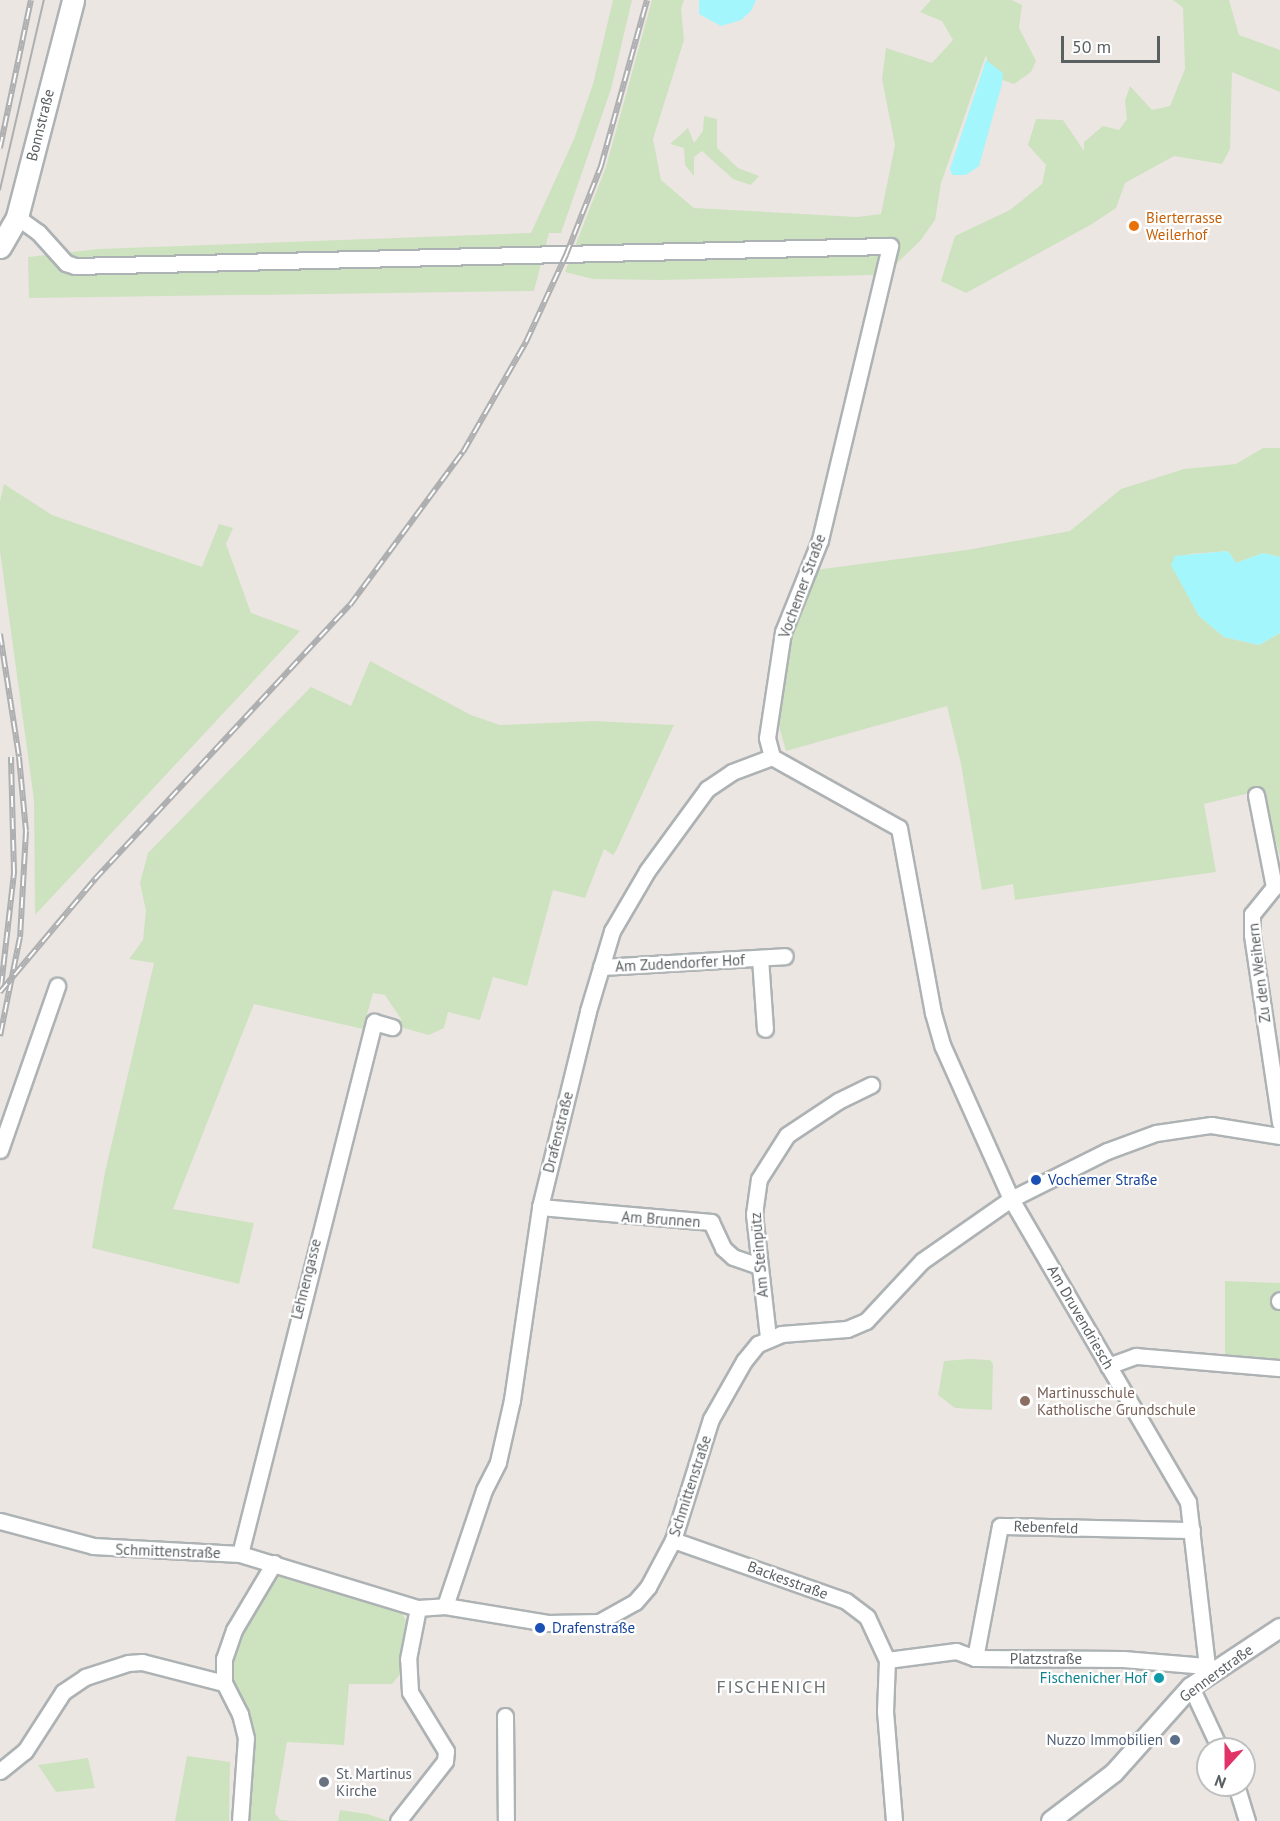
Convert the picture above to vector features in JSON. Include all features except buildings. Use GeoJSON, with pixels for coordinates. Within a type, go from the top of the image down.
{"type":"FeatureCollection","features":[{"type":"Feature","properties":{"kind":"main road","name":"Bonnstraße"},"geometry":{"type":"LineString","coordinates":[[0,247],[17,217],[73,0]]}},
{"type":"Feature","properties":{"kind":"street","name":"Vochemer Straße"},"geometry":{"type":"LineString","coordinates":[[17,217],[38,232],[66,263],[75,266],[890,246],[820,540],[783,632],[768,738],[772,757]]}},
{"type":"Feature","properties":{"kind":"street","name":"Drafenstraße"},"geometry":{"type":"LineString","coordinates":[[444,1606],[484,1490],[498,1462],[512,1400],[540,1208],[600,967],[612,931],[628,902],[707,789],[732,772],[772,757]]}},
{"type":"Feature","properties":{"kind":"street"},"geometry":{"type":"LineString","coordinates":[[772,757],[899,828],[933,1013],[943,1047],[1011,1199]]}},
{"type":"Feature","properties":{"kind":"street","name":"Zu den Weihern"},"geometry":{"type":"LineString","coordinates":[[1256,795],[1274,887],[1252,914],[1252,935],[1280,1123]]}},
{"type":"Feature","properties":{"kind":"street","name":"Am Zudendorfer Hof"},"geometry":{"type":"LineString","coordinates":[[600,967],[785,956]]}},
{"type":"Feature","properties":{"kind":"street","name":"Am Zudendorfer Hof"},"geometry":{"type":"LineString","coordinates":[[760,958],[765,1029]]}},
{"type":"Feature","properties":{"kind":"street"},"geometry":{"type":"LineString","coordinates":[[0,1150],[57,986]]}},
{"type":"Feature","properties":{"kind":"street","name":"Lehnengasse"},"geometry":{"type":"LineString","coordinates":[[240,1554],[374,1022],[392,1027]]}},
{"type":"Feature","properties":{"kind":"street","name":"Am Steinpütz"},"geometry":{"type":"LineString","coordinates":[[768,1337],[754,1214],[759,1179],[767,1162],[782,1141],[806,1121],[870,1086]]}},
{"type":"Feature","properties":{"kind":"street"},"geometry":{"type":"LineString","coordinates":[[768,1337],[847,1329],[866,1321],[906,1274],[1011,1199],[1107,1151],[1156,1133],[1211,1125],[1280,1136]]}},
{"type":"Feature","properties":{"kind":"street","name":"Am Druvendriesch"},"geometry":{"type":"LineString","coordinates":[[1011,1199],[1184,1493],[1192,1530],[1207,1671]]}},
{"type":"Feature","properties":{"kind":"street","name":"Am Brunnen"},"geometry":{"type":"LineString","coordinates":[[540,1208],[711,1222],[723,1248],[733,1257],[759,1266]]}},
{"type":"Feature","properties":{"kind":"street","name":"Schmittenstraße"},"geometry":{"type":"LineString","coordinates":[[0,1521],[110,1548],[240,1554],[418,1608],[444,1606],[548,1623],[600,1622],[635,1602],[648,1587],[673,1540],[711,1419],[744,1360],[768,1337]]}},
{"type":"Feature","properties":{"kind":"street"},"geometry":{"type":"LineString","coordinates":[[1108,1366],[1136,1356],[1280,1368]]}},
{"type":"Feature","properties":{"kind":"street","name":"Rebenfeld"},"geometry":{"type":"LineString","coordinates":[[975,1658],[1000,1526],[1192,1530]]}},
{"type":"Feature","properties":{"kind":"street","name":"Backesstraße"},"geometry":{"type":"LineString","coordinates":[[673,1540],[846,1601],[867,1617],[885,1653]]}},
{"type":"Feature","properties":{"kind":"street"},"geometry":{"type":"LineString","coordinates":[[240,1821],[246,1738],[240,1714],[224,1683],[226,1646],[274,1563]]}},
{"type":"Feature","properties":{"kind":"street"},"geometry":{"type":"LineString","coordinates":[[398,1821],[445,1761],[446,1751],[410,1692],[408,1659],[418,1608]]}},
{"type":"Feature","properties":{"kind":"street","name":"Gennerstraße"},"geometry":{"type":"LineString","coordinates":[[1051,1821],[1114,1773],[1207,1671],[1280,1628]]}},
{"type":"Feature","properties":{"kind":"street","name":"Platzstraße"},"geometry":{"type":"LineString","coordinates":[[885,1653],[956,1651],[975,1658],[1123,1659],[1207,1671]]}},
{"type":"Feature","properties":{"kind":"street"},"geometry":{"type":"LineString","coordinates":[[885,1653],[885,1711],[894,1821]]}},
{"type":"Feature","properties":{"kind":"street"},"geometry":{"type":"LineString","coordinates":[[0,1771],[25,1750],[63,1692],[96,1672],[142,1662],[224,1683]]}},
{"type":"Feature","properties":{"kind":"street"},"geometry":{"type":"LineString","coordinates":[[1191,1687],[1214,1737]]}},
{"type":"Feature","properties":{"kind":"street"},"geometry":{"type":"LineString","coordinates":[[505,1716],[506,1821]]}},
{"type":"Feature","properties":{"kind":"street"},"geometry":{"type":"LineString","coordinates":[[1240,1797],[1248,1821]]}},
{"type":"Feature","properties":{"kind":"green space"},"geometry":{"type":"Polygon","coordinates":[[[613,0],[632,0],[611,89],[561,233],[549,233],[534,291],[29,298],[28,257],[99,249],[531,233],[574,139],[593,84],[613,0]]]}},
{"type":"Feature","properties":{"kind":"green space"},"geometry":{"type":"Polygon","coordinates":[[[652,0],[684,0],[681,9],[684,40],[653,139],[661,180],[694,208],[857,217],[881,214],[895,145],[882,79],[886,48],[932,63],[953,40],[942,21],[920,12],[931,0],[1012,0],[1022,5],[1019,28],[1036,61],[1031,72],[1014,84],[991,76],[986,55],[941,183],[935,220],[920,241],[895,265],[873,275],[661,280],[593,279],[565,272],[606,167],[652,0]]]}},
{"type":"Feature","properties":{"kind":"green space"},"geometry":{"type":"Polygon","coordinates":[[[1173,0],[1229,0],[1239,35],[1280,50],[1280,92],[1232,72],[1230,149],[1222,164],[1174,156],[1125,183],[1116,208],[1092,224],[966,293],[941,281],[955,236],[1010,210],[1042,184],[1046,165],[1028,145],[1036,119],[1063,120],[1084,151],[1084,142],[1103,126],[1119,130],[1127,119],[1125,101],[1130,86],[1152,110],[1170,106],[1185,69],[1183,8],[1173,0]]]}},
{"type":"Feature","properties":{"kind":"green space"},"geometry":{"type":"Polygon","coordinates":[[[704,116],[717,119],[717,148],[738,168],[759,176],[751,185],[733,179],[702,151],[694,157],[694,176],[685,165],[684,148],[670,144],[688,128],[694,143],[703,131],[704,116]]]}},
{"type":"Feature","properties":{"kind":"green space"},"geometry":{"type":"Polygon","coordinates":[[[1263,448],[1280,448],[1280,557],[1263,553],[1236,563],[1228,551],[1189,554],[1179,579],[1199,616],[1224,637],[1259,645],[1280,633],[1280,857],[1262,790],[1204,804],[1216,872],[1015,900],[1013,884],[982,890],[961,764],[947,706],[786,751],[779,726],[788,635],[815,570],[967,550],[1070,531],[1121,489],[1184,469],[1236,464],[1263,448]]]}},
{"type":"Feature","properties":{"kind":"green space"},"geometry":{"type":"Polygon","coordinates":[[[4,484],[52,515],[202,567],[219,524],[233,528],[226,544],[251,613],[300,631],[35,915],[34,800],[0,551],[0,501],[4,484]]]}},
{"type":"Feature","properties":{"kind":"green space"},"geometry":{"type":"Polygon","coordinates":[[[370,661],[471,715],[500,725],[594,721],[674,725],[616,851],[613,855],[604,849],[585,898],[553,890],[527,986],[493,977],[480,1020],[448,1012],[444,1028],[429,1035],[400,1027],[401,1019],[385,995],[373,993],[363,1029],[254,1004],[173,1209],[254,1223],[239,1284],[92,1248],[105,1172],[154,963],[129,959],[143,940],[146,911],[140,883],[148,853],[311,687],[351,706],[370,661]]]}},
{"type":"Feature","properties":{"kind":"green space"},"geometry":{"type":"Polygon","coordinates":[[[1225,1281],[1280,1283],[1280,1363],[1225,1359],[1225,1281]]]}},
{"type":"Feature","properties":{"kind":"green space"},"geometry":{"type":"Polygon","coordinates":[[[990,1360],[993,1364],[992,1410],[955,1408],[938,1395],[944,1361],[990,1360]]]}},
{"type":"Feature","properties":{"kind":"green space"},"geometry":{"type":"Polygon","coordinates":[[[282,1572],[399,1607],[406,1621],[402,1672],[392,1684],[349,1684],[344,1745],[287,1742],[275,1813],[280,1820],[296,1821],[245,1821],[230,1667],[235,1636],[271,1581],[282,1572]]]}},
{"type":"Feature","properties":{"kind":"green space"},"geometry":{"type":"Polygon","coordinates":[[[187,1756],[230,1762],[229,1821],[175,1821],[187,1756]]]}},
{"type":"Feature","properties":{"kind":"green space"},"geometry":{"type":"Polygon","coordinates":[[[88,1758],[95,1788],[56,1792],[38,1765],[88,1758]]]}},
{"type":"Feature","properties":{"kind":"green space"},"geometry":{"type":"Polygon","coordinates":[[[340,1810],[367,1814],[389,1821],[338,1821],[340,1810]]]}},
{"type":"Feature","properties":{"kind":"water"},"geometry":{"type":"Polygon","coordinates":[[[699,0],[756,0],[751,11],[741,20],[721,26],[699,14],[699,0]]]}},
{"type":"Feature","properties":{"kind":"water"},"geometry":{"type":"Polygon","coordinates":[[[986,60],[1003,73],[979,166],[966,175],[952,175],[950,169],[986,60]]]}},
{"type":"Feature","properties":{"kind":"water"},"geometry":{"type":"Polygon","coordinates":[[[1228,551],[1236,563],[1263,553],[1280,557],[1280,633],[1259,645],[1224,637],[1199,616],[1171,565],[1175,556],[1228,551]]]}},
{"type":"Feature","properties":{"kind":"tram line"},"geometry":{"type":"LineString","coordinates":[[0,190],[44,0]]}},
{"type":"Feature","properties":{"kind":"railway"},"geometry":{"type":"LineString","coordinates":[[0,148],[31,0]]}},
{"type":"Feature","properties":{"kind":"railway"},"geometry":{"type":"LineString","coordinates":[[0,992],[95,879],[350,605],[463,452],[526,342],[566,255],[601,166],[647,0]]}},
{"type":"Feature","properties":{"kind":"railway"},"geometry":{"type":"LineString","coordinates":[[0,634],[19,757],[26,831],[20,937],[0,1036]]}},
{"type":"Feature","properties":{"kind":"railway"},"geometry":{"type":"LineString","coordinates":[[1,987],[14,873],[11,757]]}},
{"type":"Feature","properties":{"kind":"place","name":"Bierterrasse Weilerhof"},"geometry":{"type":"Point","coordinates":[1134,226]}},
{"type":"Feature","properties":{"kind":"place","name":"Vochemer Straße"},"geometry":{"type":"Point","coordinates":[1036,1180]}},
{"type":"Feature","properties":{"kind":"place","name":"Martinusschule Katholische Grundschule"},"geometry":{"type":"Point","coordinates":[1025,1401]}},
{"type":"Feature","properties":{"kind":"place","name":"Drafenstraße"},"geometry":{"type":"Point","coordinates":[540,1628]}},
{"type":"Feature","properties":{"kind":"place","name":"Fischenicher Hof"},"geometry":{"type":"Point","coordinates":[1159,1678]}},
{"type":"Feature","properties":{"kind":"place","name":"Nuzzo Immobilien"},"geometry":{"type":"Point","coordinates":[1175,1740]}},
{"type":"Feature","properties":{"kind":"place","name":"St. Martinus Kirche"},"geometry":{"type":"Point","coordinates":[324,1782]}},
{"type":"Feature","properties":{"kind":"district","name":"FISCHENICH"},"geometry":{"type":"Point","coordinates":[772,1687]}}]}
